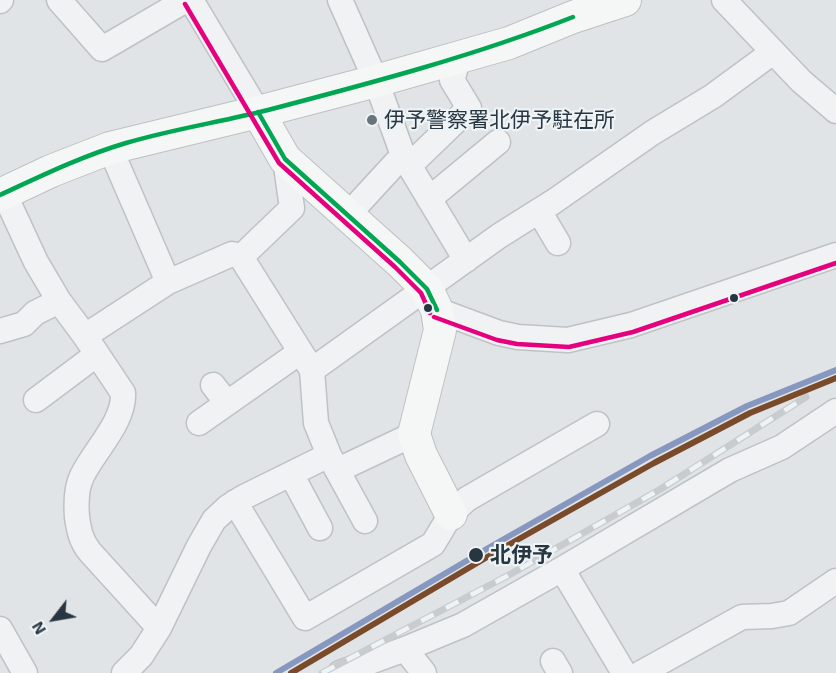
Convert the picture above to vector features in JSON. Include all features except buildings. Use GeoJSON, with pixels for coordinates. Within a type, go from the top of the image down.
{"type":"FeatureCollection","features":[{"type":"Feature","properties":{"kind":"main road"},"geometry":{"type":"LineString","coordinates":[[2,194],[51,171],[110,148],[376,81],[509,43],[581,14],[625,0]]}},
{"type":"Feature","properties":{"kind":"main road"},"geometry":{"type":"LineString","coordinates":[[258,112],[285,159],[400,262],[432,300],[440,330],[414,434],[421,455],[451,514]]}},
{"type":"Feature","properties":{"kind":"street"},"geometry":{"type":"LineString","coordinates":[[59,0],[102,49],[186,0]]}},
{"type":"Feature","properties":{"kind":"street"},"geometry":{"type":"LineString","coordinates":[[191,0],[258,112]]}},
{"type":"Feature","properties":{"kind":"street"},"geometry":{"type":"LineString","coordinates":[[340,0],[376,81],[406,161],[466,260]]}},
{"type":"Feature","properties":{"kind":"street"},"geometry":{"type":"LineString","coordinates":[[724,0],[801,81],[836,111]]}},
{"type":"Feature","properties":{"kind":"street"},"geometry":{"type":"LineString","coordinates":[[199,423],[220,394],[306,361],[432,300],[466,260],[652,133],[713,96],[773,52]]}},
{"type":"Feature","properties":{"kind":"street"},"geometry":{"type":"LineString","coordinates":[[347,216],[406,161],[469,108],[452,80],[455,71],[448,59]]}},
{"type":"Feature","properties":{"kind":"street"},"geometry":{"type":"LineString","coordinates":[[429,199],[498,142]]}},
{"type":"Feature","properties":{"kind":"street"},"geometry":{"type":"LineString","coordinates":[[110,148],[168,282]]}},
{"type":"Feature","properties":{"kind":"street"},"geometry":{"type":"LineString","coordinates":[[241,257],[292,208],[285,159]]}},
{"type":"Feature","properties":{"kind":"street"},"geometry":{"type":"LineString","coordinates":[[2,194],[58,302],[123,393],[124,404],[81,477],[77,501],[78,528],[82,541],[90,552],[159,628]]}},
{"type":"Feature","properties":{"kind":"street"},"geometry":{"type":"LineString","coordinates":[[539,211],[558,243]]}},
{"type":"Feature","properties":{"kind":"street"},"geometry":{"type":"LineString","coordinates":[[36,400],[90,345],[168,282],[232,254],[241,257],[306,361],[316,423],[333,463],[365,521]]}},
{"type":"Feature","properties":{"kind":"street"},"geometry":{"type":"LineString","coordinates":[[432,300],[499,333],[518,337],[568,340],[631,325],[836,255]]}},
{"type":"Feature","properties":{"kind":"street"},"geometry":{"type":"LineString","coordinates":[[0,331],[24,324],[35,313],[58,302]]}},
{"type":"Feature","properties":{"kind":"street"},"geometry":{"type":"LineString","coordinates":[[340,673],[463,625],[730,470],[782,447],[836,411]]}},
{"type":"Feature","properties":{"kind":"street"},"geometry":{"type":"LineString","coordinates":[[235,502],[305,618],[433,544],[451,514],[467,499],[597,424]]}},
{"type":"Feature","properties":{"kind":"street"},"geometry":{"type":"LineString","coordinates":[[124,673],[141,656],[159,628],[207,532],[214,520],[228,507],[267,484],[291,474],[333,463],[414,434]]}},
{"type":"Feature","properties":{"kind":"street"},"geometry":{"type":"LineString","coordinates":[[291,474],[320,528]]}},
{"type":"Feature","properties":{"kind":"street"},"geometry":{"type":"LineString","coordinates":[[562,569],[624,673]]}},
{"type":"Feature","properties":{"kind":"street"},"geometry":{"type":"LineString","coordinates":[[640,673],[742,617],[789,613],[836,581]]}},
{"type":"Feature","properties":{"kind":"street"},"geometry":{"type":"LineString","coordinates":[[0,629],[25,673]]}},
{"type":"Feature","properties":{"kind":"street"},"geometry":{"type":"LineString","coordinates":[[405,649],[424,673]]}},
{"type":"Feature","properties":{"kind":"railway"},"geometry":{"type":"LineString","coordinates":[[322,673],[509,575],[659,490],[806,397]]}},
{"type":"Feature","properties":{"kind":"transit line"},"geometry":{"type":"LineString","coordinates":[[185,4],[279,163],[395,267],[421,293],[430,313]]}},
{"type":"Feature","properties":{"kind":"transit line"},"geometry":{"type":"LineString","coordinates":[[0,195],[78,160],[126,143],[268,110],[384,79],[498,44],[573,17]]}},
{"type":"Feature","properties":{"kind":"transit line"},"geometry":{"type":"LineString","coordinates":[[258,112],[285,159],[400,262],[427,289],[437,310]]}},
{"type":"Feature","properties":{"kind":"transit line"},"geometry":{"type":"LineString","coordinates":[[434,317],[497,340],[517,344],[569,347],[633,332],[836,263]]}},
{"type":"Feature","properties":{"kind":"transit line"},"geometry":{"type":"LineString","coordinates":[[276,673],[650,456],[747,406],[836,370]]}},
{"type":"Feature","properties":{"kind":"transit line"},"geometry":{"type":"LineString","coordinates":[[291,673],[494,553],[654,463],[750,413],[836,378]]}},
{"type":"Feature","properties":{"kind":"place","name":"伊予警察署北伊予駐在所"},"geometry":{"type":"Point","coordinates":[372,120]}},
{"type":"Feature","properties":{"kind":"place","name":"北伊予"},"geometry":{"type":"Point","coordinates":[476,555]}}]}
